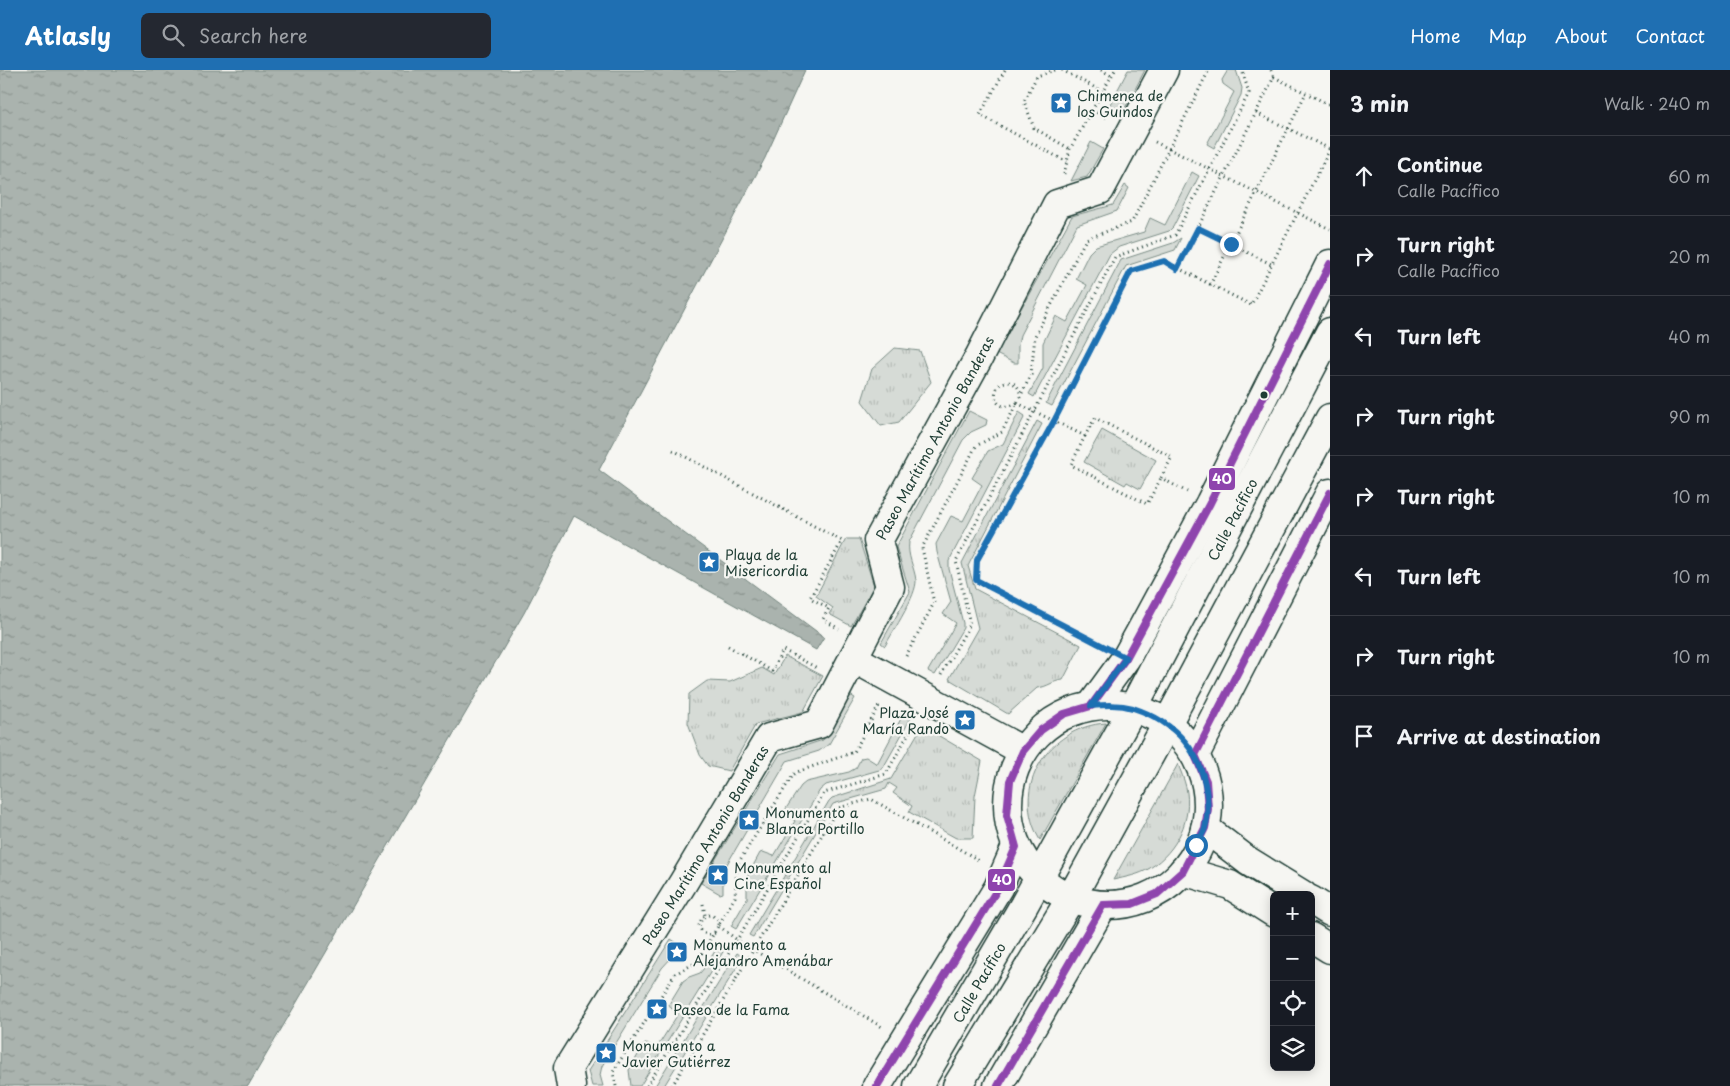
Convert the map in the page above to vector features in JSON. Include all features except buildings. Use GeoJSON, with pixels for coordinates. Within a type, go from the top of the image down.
{"type":"FeatureCollection","features":[{"type":"Feature","properties":{"kind":"main road","name":"Paseo Marítimo Antonio Banderas"},"geometry":{"type":"LineString","coordinates":[[571,1086],[568,1068],[683,883],[769,738],[819,724],[890,587],[878,541],[979,357],[1057,204],[1100,190],[1164,70]]}},
{"type":"Feature","properties":{"kind":"main road","name":"Calle Pacífico"},"geometry":{"type":"LineString","coordinates":[[1091,706],[1126,658],[1210,503],[1330,264]]}},
{"type":"Feature","properties":{"kind":"main road","name":"Calle Pacífico"},"geometry":{"type":"LineString","coordinates":[[918,1086],[1039,879],[1133,708],[1330,332]]}},
{"type":"Feature","properties":{"kind":"main road"},"geometry":{"type":"LineString","coordinates":[[957,1086],[1071,898],[1168,724],[1330,418]]}},
{"type":"Feature","properties":{"kind":"main road"},"geometry":{"type":"LineString","coordinates":[[1195,755],[1330,493]]}},
{"type":"Feature","properties":{"kind":"main road"},"geometry":{"type":"LineString","coordinates":[[853,658],[1023,751]]}},
{"type":"Feature","properties":{"kind":"main road"},"geometry":{"type":"LineString","coordinates":[[1112,705],[1133,708],[1168,724],[1183,738],[1195,755],[1206,781],[1208,809],[1205,828],[1183,871],[1157,894],[1132,904],[1103,905],[1071,898],[1039,879],[1026,864],[1016,847],[1007,815],[1010,781],[1023,751],[1041,730],[1064,714],[1091,706],[1112,705]]}},
{"type":"Feature","properties":{"kind":"main road"},"geometry":{"type":"LineString","coordinates":[[1205,828],[1248,861],[1297,891]]}},
{"type":"Feature","properties":{"kind":"main road"},"geometry":{"type":"LineString","coordinates":[[877,1086],[998,888],[1016,847]]}},
{"type":"Feature","properties":{"kind":"main road"},"geometry":{"type":"LineString","coordinates":[[1183,871],[1230,885],[1270,910]]}},
{"type":"Feature","properties":{"kind":"main road"},"geometry":{"type":"LineString","coordinates":[[1315,903],[1330,912]]}},
{"type":"Feature","properties":{"kind":"main road"},"geometry":{"type":"LineString","coordinates":[[998,1086],[1103,905]]}},
{"type":"Feature","properties":{"kind":"main road"},"geometry":{"type":"LineString","coordinates":[[1315,940],[1330,949]]}},
{"type":"Feature","properties":{"kind":"path"},"geometry":{"type":"LineString","coordinates":[[1004,70],[980,115],[1068,162]]}},
{"type":"Feature","properties":{"kind":"path"},"geometry":{"type":"LineString","coordinates":[[1056,70],[1037,76],[1024,101],[1034,128],[1070,149]]}},
{"type":"Feature","properties":{"kind":"path"},"geometry":{"type":"LineString","coordinates":[[1062,70],[1102,92]]}},
{"type":"Feature","properties":{"kind":"path"},"geometry":{"type":"LineString","coordinates":[[1101,70],[1112,76]]}},
{"type":"Feature","properties":{"kind":"path"},"geometry":{"type":"LineString","coordinates":[[1064,176],[1070,149],[1115,70]]}},
{"type":"Feature","properties":{"kind":"path"},"geometry":{"type":"LineString","coordinates":[[1020,397],[1017,385],[1005,382],[999,385],[995,397],[1003,406],[1009,407],[1017,403],[1020,397],[1031,375],[1035,336],[1086,239],[1132,222],[1210,70]]}},
{"type":"Feature","properties":{"kind":"path"},"geometry":{"type":"LineString","coordinates":[[647,1086],[737,940],[824,793],[886,774],[970,624],[956,561],[1115,257],[1176,235],[1248,93],[1242,70]]}},
{"type":"Feature","properties":{"kind":"path"},"geometry":{"type":"LineString","coordinates":[[1271,70],[1274,77],[1330,105]]}},
{"type":"Feature","properties":{"kind":"path"},"geometry":{"type":"LineString","coordinates":[[1177,269],[1274,77]]}},
{"type":"Feature","properties":{"kind":"path"},"geometry":{"type":"LineString","coordinates":[[1210,285],[1306,93]]}},
{"type":"Feature","properties":{"kind":"path"},"geometry":{"type":"LineString","coordinates":[[1092,110],[1330,229]]}},
{"type":"Feature","properties":{"kind":"path"},"geometry":{"type":"LineString","coordinates":[[1126,658],[976,580],[977,560],[1054,421],[1131,271],[1164,261],[1251,305],[1330,149],[1256,113]]}},
{"type":"Feature","properties":{"kind":"path"},"geometry":{"type":"LineString","coordinates":[[1198,228],[1272,264]]}},
{"type":"Feature","properties":{"kind":"path"},"geometry":{"type":"LineString","coordinates":[[1017,403],[1085,436]]}},
{"type":"Feature","properties":{"kind":"path"},"geometry":{"type":"LineString","coordinates":[[1095,418],[1172,456],[1161,478],[1148,504],[1070,465],[1095,418]]}},
{"type":"Feature","properties":{"kind":"path"},"geometry":{"type":"LineString","coordinates":[[673,450],[842,541],[810,598],[829,608],[823,619],[847,634],[853,658],[825,673],[783,650],[772,671],[728,646]]}},
{"type":"Feature","properties":{"kind":"path"},"geometry":{"type":"LineString","coordinates":[[1161,478],[1210,503]]}},
{"type":"Feature","properties":{"kind":"path"},"geometry":{"type":"LineString","coordinates":[[672,1086],[752,949],[838,808],[872,799],[977,859],[998,888]]}},
{"type":"Feature","properties":{"kind":"path"},"geometry":{"type":"LineString","coordinates":[[616,1086],[613,1072],[675,974],[697,962],[715,933],[718,922],[712,915],[705,915],[700,920],[698,926],[702,932],[708,935],[715,933]]}},
{"type":"Feature","properties":{"kind":"path"},"geometry":{"type":"LineString","coordinates":[[718,926],[737,940],[905,1041]]}},
{"type":"Feature","properties":{"kind":"green space"},"geometry":{"type":"Polygon","coordinates":[[[1128,70],[1145,70],[1121,116],[1108,108],[1128,70]]]}},
{"type":"Feature","properties":{"kind":"green space"},"geometry":{"type":"Polygon","coordinates":[[[1228,70],[1236,70],[1242,88],[1241,95],[1214,148],[1207,144],[1234,92],[1223,84],[1222,80],[1228,70]]]}},
{"type":"Feature","properties":{"kind":"green space"},"geometry":{"type":"Polygon","coordinates":[[[1091,142],[1103,149],[1087,177],[1071,181],[1091,142]]]}},
{"type":"Feature","properties":{"kind":"green space"},"geometry":{"type":"Polygon","coordinates":[[[1192,172],[1199,176],[1173,227],[1169,231],[1119,247],[1110,254],[1034,397],[1029,394],[1043,368],[1043,343],[1056,316],[1067,322],[1087,285],[1076,279],[1089,253],[1096,246],[1144,232],[1150,218],[1165,225],[1192,172]]]}},
{"type":"Feature","properties":{"kind":"green space"},"geometry":{"type":"Polygon","coordinates":[[[1125,185],[1129,188],[1117,211],[1077,225],[1020,335],[1018,363],[1014,363],[996,354],[1072,216],[1113,205],[1125,185]]]}},
{"type":"Feature","properties":{"kind":"green space"},"geometry":{"type":"Polygon","coordinates":[[[1181,238],[1175,250],[1126,266],[1052,406],[1046,403],[1121,260],[1173,243],[1181,238]]]}},
{"type":"Feature","properties":{"kind":"green space"},"geometry":{"type":"Polygon","coordinates":[[[895,348],[920,351],[931,382],[899,422],[881,426],[862,401],[872,369],[895,348]]]}},
{"type":"Feature","properties":{"kind":"green space"},"geometry":{"type":"Polygon","coordinates":[[[969,411],[987,420],[986,425],[971,432],[963,440],[909,542],[910,556],[916,580],[915,587],[909,604],[885,646],[881,643],[910,592],[896,547],[969,411]]]}},
{"type":"Feature","properties":{"kind":"green space"},"geometry":{"type":"Polygon","coordinates":[[[1019,412],[1025,416],[949,561],[949,569],[963,628],[935,675],[928,671],[956,623],[943,614],[951,602],[936,544],[951,516],[963,521],[982,485],[972,478],[988,451],[1003,444],[1019,412]]]}},
{"type":"Feature","properties":{"kind":"green space"},"geometry":{"type":"Polygon","coordinates":[[[1037,421],[1042,424],[968,566],[975,589],[1081,645],[1063,680],[1037,688],[1008,714],[949,679],[978,628],[962,563],[1037,421]]]}},
{"type":"Feature","properties":{"kind":"green space"},"geometry":{"type":"Polygon","coordinates":[[[1102,430],[1156,460],[1140,489],[1127,482],[1125,485],[1084,462],[1102,430]]]}},
{"type":"Feature","properties":{"kind":"green space"},"geometry":{"type":"Polygon","coordinates":[[[846,539],[859,539],[874,586],[851,626],[829,614],[833,608],[816,596],[846,539]]]}},
{"type":"Feature","properties":{"kind":"green space"},"geometry":{"type":"Polygon","coordinates":[[[785,656],[823,676],[803,712],[756,724],[729,771],[708,766],[700,755],[688,723],[689,694],[707,681],[730,682],[762,668],[774,675],[785,656]]]}},
{"type":"Feature","properties":{"kind":"green space"},"geometry":{"type":"Polygon","coordinates":[[[850,695],[855,698],[829,744],[819,751],[787,761],[723,871],[723,893],[720,894],[701,883],[780,754],[823,740],[850,695]]]}},
{"type":"Feature","properties":{"kind":"green space"},"geometry":{"type":"Polygon","coordinates":[[[904,713],[911,718],[883,768],[826,785],[820,790],[736,929],[731,926],[747,899],[747,877],[760,853],[763,852],[774,856],[795,821],[786,815],[785,810],[801,786],[806,782],[849,772],[856,768],[861,758],[866,757],[877,764],[904,713]]]}},
{"type":"Feature","properties":{"kind":"green space"},"geometry":{"type":"Polygon","coordinates":[[[1106,723],[1040,840],[1032,820],[1029,800],[1032,781],[1040,764],[1051,748],[1067,736],[1085,727],[1106,723]]]}},
{"type":"Feature","properties":{"kind":"green space"},"geometry":{"type":"Polygon","coordinates":[[[922,726],[982,761],[975,796],[973,838],[956,838],[909,812],[912,806],[893,793],[897,788],[889,783],[886,789],[833,804],[753,937],[749,935],[829,801],[832,798],[891,779],[922,726]]]}},
{"type":"Feature","properties":{"kind":"green space"},"geometry":{"type":"Polygon","coordinates":[[[1178,764],[1188,799],[1185,822],[1181,833],[1168,853],[1150,868],[1137,874],[1113,880],[1178,764]]]}},
{"type":"Feature","properties":{"kind":"green space"},"geometry":{"type":"Polygon","coordinates":[[[671,939],[687,950],[686,953],[672,957],[662,968],[602,1066],[600,1075],[603,1086],[592,1086],[588,1071],[671,939]]]}},
{"type":"Feature","properties":{"kind":"green space"},"geometry":{"type":"Polygon","coordinates":[[[720,943],[726,947],[640,1086],[631,1086],[629,1070],[644,1045],[647,1043],[656,1049],[678,1014],[669,1004],[683,981],[700,973],[720,943]]]}},
{"type":"Feature","properties":{"kind":"green space"},"geometry":{"type":"Polygon","coordinates":[[[737,953],[743,957],[664,1086],[655,1086],[737,953]]]}},
{"type":"Feature","properties":{"kind":"water"},"geometry":{"type":"Polygon","coordinates":[[[0,70],[805,70],[765,158],[599,470],[824,637],[816,650],[574,516],[524,613],[248,1086],[0,1086],[0,70]]]}},
{"type":"Feature","properties":{"kind":"transit line","name":"40"},"geometry":{"type":"LineString","coordinates":[[877,1086],[998,888],[1016,847],[1007,815],[1010,781],[1023,751],[1041,730],[1064,714],[1091,706],[1126,658],[1210,503],[1330,264]]}},
{"type":"Feature","properties":{"kind":"transit line","name":"40"},"geometry":{"type":"LineString","coordinates":[[998,1086],[1103,905],[1132,904],[1157,894],[1183,871],[1205,828],[1208,809],[1206,781],[1195,755],[1330,493]]}},
{"type":"Feature","properties":{"kind":"place","name":"Chimenea de los Guindos"},"geometry":{"type":"Point","coordinates":[1061,103]}},
{"type":"Feature","properties":{"kind":"place","name":"Playa de la Misericordia"},"geometry":{"type":"Point","coordinates":[709,562]}},
{"type":"Feature","properties":{"kind":"place","name":"Plaza José María Rando"},"geometry":{"type":"Point","coordinates":[965,720]}},
{"type":"Feature","properties":{"kind":"place","name":"Monumento a Blanca Portillo"},"geometry":{"type":"Point","coordinates":[749,820]}},
{"type":"Feature","properties":{"kind":"place","name":"Monumento al Cine Español"},"geometry":{"type":"Point","coordinates":[718,875]}},
{"type":"Feature","properties":{"kind":"place","name":"Monumento a Alejandro Amenábar"},"geometry":{"type":"Point","coordinates":[677,952]}},
{"type":"Feature","properties":{"kind":"place","name":"Paseo de la Fama"},"geometry":{"type":"Point","coordinates":[657,1009]}},
{"type":"Feature","properties":{"kind":"place","name":"Monumento a Javier Gutiérrez"},"geometry":{"type":"Point","coordinates":[606,1053]}},
{"type":"Feature","properties":{"kind":"route"},"geometry":{"type":"LineString","coordinates":[[1196,845],[1205,828],[1208,809],[1206,781],[1195,755],[1183,738],[1168,724],[1133,708],[1112,705],[1091,706],[1126,658],[976,580],[977,560],[1054,421],[1131,271],[1164,261],[1177,269],[1198,228],[1231,244]]}}]}
